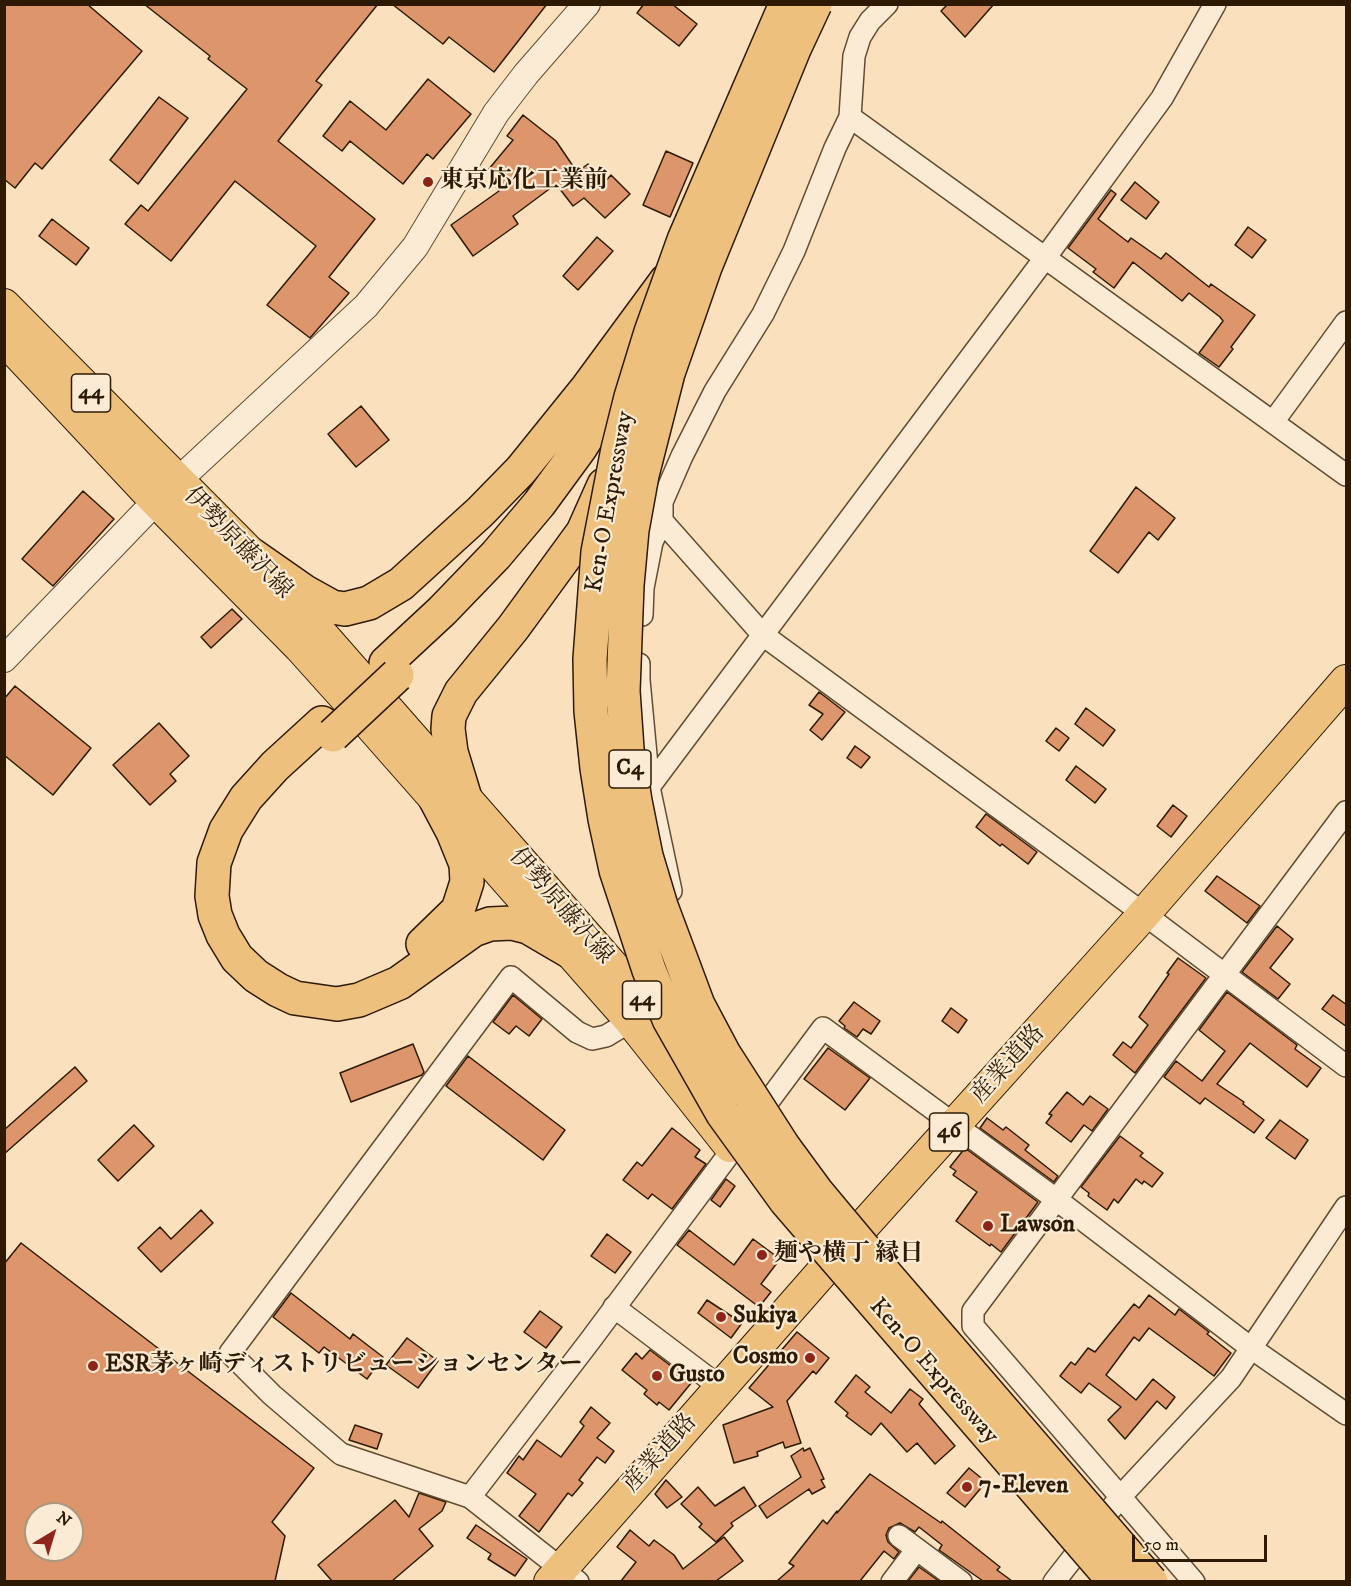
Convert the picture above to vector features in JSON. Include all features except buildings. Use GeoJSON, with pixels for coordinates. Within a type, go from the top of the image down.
{"type":"FeatureCollection","features":[{"type":"Feature","properties":{"kind":"highway"},"geometry":{"type":"LineString","coordinates":[[770,4],[717,160],[672,273],[653,330],[630,372],[552,485],[496,555],[391,669],[328,729],[257,813],[238,847],[231,874],[232,904],[249,944],[273,966],[310,982],[339,984],[354,981],[377,973],[409,954],[429,939],[458,910],[467,882],[465,864],[453,832],[450,798],[452,752],[448,729],[449,716],[461,692],[513,628],[583,532],[740,176],[831,4]]}},
{"type":"Feature","properties":{"kind":"highway","name":"Ken-O Expressway"},"geometry":{"type":"LineString","coordinates":[[786,4],[684,240],[648,343],[618,449],[598,552],[590,659],[591,711],[605,819],[616,870],[649,970],[669,1019],[723,1114],[786,1201],[1115,1581]]}},
{"type":"Feature","properties":{"kind":"highway","name":"Ken-O Expressway"},"geometry":{"type":"LineString","coordinates":[[814,4],[698,287],[668,373],[642,475],[632,530],[628,574],[623,691],[627,750],[646,856],[661,906],[698,1005],[724,1054],[783,1146],[816,1191],[886,1276],[1151,1581]]}},
{"type":"Feature","properties":{"kind":"highway"},"geometry":{"type":"LineString","coordinates":[[252,555],[305,592],[332,607],[345,609],[363,605],[401,584],[480,512],[521,470],[588,387],[672,273]]}},
{"type":"Feature","properties":{"kind":"highway"},"geometry":{"type":"LineString","coordinates":[[391,669],[440,636],[513,561],[566,495],[660,361]]}},
{"type":"Feature","properties":{"kind":"highway"},"geometry":{"type":"LineString","coordinates":[[328,729],[275,766],[246,798],[226,830],[214,863],[212,896],[223,936],[237,957],[256,976],[295,998],[338,1004],[359,1000],[399,983],[473,930],[490,924],[512,923],[528,927],[569,951]]}},
{"type":"Feature","properties":{"kind":"main road","name":"伊勢原藤沢線"},"geometry":{"type":"LineString","coordinates":[[4,304],[16,344],[167,491],[300,647],[450,798],[645,1020],[733,1150],[840,1252],[1000,1417],[1087,1539],[1106,1581]]}},
{"type":"Feature","properties":{"kind":"main road","name":"伊勢原藤沢線"},"geometry":{"type":"LineString","coordinates":[[167,491],[252,555],[450,798],[569,951],[645,1020],[752,1124],[840,1252],[1087,1539],[1142,1581]]}},
{"type":"Feature","properties":{"kind":"main road","name":"産業道路"},"geometry":{"type":"LineString","coordinates":[[563,1577],[720,1387],[1144,914],[1347,681]]}},
{"type":"Feature","properties":{"kind":"street"},"geometry":{"type":"LineString","coordinates":[[4,659],[167,491],[366,306],[415,247],[496,113],[525,74],[587,4]]}},
{"type":"Feature","properties":{"kind":"street"},"geometry":{"type":"LineString","coordinates":[[563,1577],[470,1497],[341,1454],[272,1395],[231,1353],[511,977],[577,1032],[592,1039],[606,1036],[645,1020],[678,995],[687,955],[648,788],[639,680],[643,588],[652,542],[662,521],[662,502],[682,456],[715,392],[763,314],[794,251],[850,117],[854,56],[860,37],[870,21],[886,4]]}},
{"type":"Feature","properties":{"kind":"street"},"geometry":{"type":"LineString","coordinates":[[648,788],[1046,258],[1162,98],[1215,4]]}},
{"type":"Feature","properties":{"kind":"street"},"geometry":{"type":"LineString","coordinates":[[850,117],[1347,475]]}},
{"type":"Feature","properties":{"kind":"street"},"geometry":{"type":"LineString","coordinates":[[4,290],[16,344]]}},
{"type":"Feature","properties":{"kind":"street"},"geometry":{"type":"LineString","coordinates":[[1273,422],[1347,322]]}},
{"type":"Feature","properties":{"kind":"street"},"geometry":{"type":"LineString","coordinates":[[662,521],[764,635],[1347,1066]]}},
{"type":"Feature","properties":{"kind":"street"},"geometry":{"type":"LineString","coordinates":[[1194,1581],[973,1326],[972,1311],[1347,812]]}},
{"type":"Feature","properties":{"kind":"street"},"geometry":{"type":"LineString","coordinates":[[470,1497],[823,1028],[1057,1200],[1251,1348],[1347,1414]]}},
{"type":"Feature","properties":{"kind":"street"},"geometry":{"type":"LineString","coordinates":[[1054,1581],[1121,1496],[1231,1378],[1347,1207]]}},
{"type":"Feature","properties":{"kind":"street"},"geometry":{"type":"LineString","coordinates":[[614,1307],[720,1387]]}},
{"type":"Feature","properties":{"kind":"street"},"geometry":{"type":"LineString","coordinates":[[1000,1417],[1028,1390]]}},
{"type":"Feature","properties":{"kind":"street"},"geometry":{"type":"LineString","coordinates":[[899,1536],[961,1581]]}},
{"type":"Feature","properties":{"kind":"street"},"geometry":{"type":"LineString","coordinates":[[892,1581],[917,1549]]}},
{"type":"Feature","properties":{"kind":"place","name":"東京応化工業前"},"geometry":{"type":"Point","coordinates":[428,182]}},
{"type":"Feature","properties":{"kind":"place","name":"Lawson"},"geometry":{"type":"Point","coordinates":[988,1226]}},
{"type":"Feature","properties":{"kind":"place","name":"麺や横丁 縁日"},"geometry":{"type":"Point","coordinates":[762,1255]}},
{"type":"Feature","properties":{"kind":"place","name":"Sukiya"},"geometry":{"type":"Point","coordinates":[721,1317]}},
{"type":"Feature","properties":{"kind":"place","name":"Cosmo"},"geometry":{"type":"Point","coordinates":[810,1358]}},
{"type":"Feature","properties":{"kind":"place","name":"ESR茅ヶ崎ディストリビューションセンター"},"geometry":{"type":"Point","coordinates":[93,1366]}},
{"type":"Feature","properties":{"kind":"place","name":"Gusto"},"geometry":{"type":"Point","coordinates":[657,1376]}},
{"type":"Feature","properties":{"kind":"place","name":"7-Eleven"},"geometry":{"type":"Point","coordinates":[967,1487]}}]}
